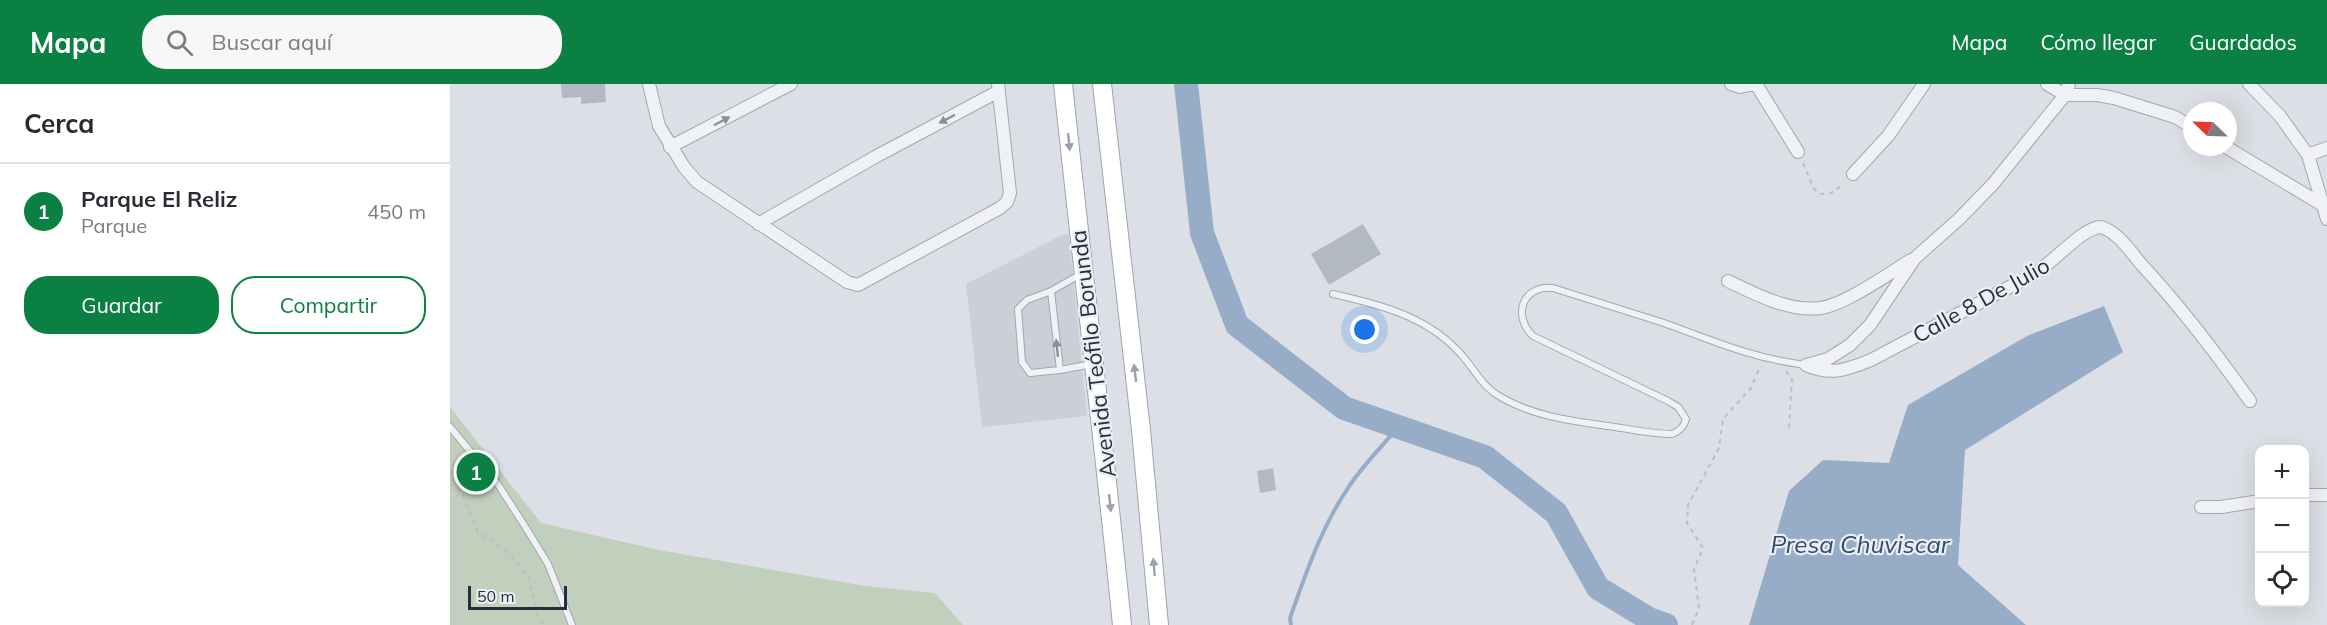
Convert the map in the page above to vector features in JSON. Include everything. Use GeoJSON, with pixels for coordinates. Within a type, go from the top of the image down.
{"type":"FeatureCollection","features":[{"type":"Feature","properties":{"kind":"main road","name":"Avenida Teófilo Borunda"},"geometry":{"type":"LineString","coordinates":[[1063,84],[1122,625]]}},
{"type":"Feature","properties":{"kind":"main road","name":"Avenida Teófilo Borunda"},"geometry":{"type":"LineString","coordinates":[[1102,84],[1140,419],[1159,625]]}},
{"type":"Feature","properties":{"kind":"street"},"geometry":{"type":"LineString","coordinates":[[649,84],[659,126],[670,147],[698,182],[758,224],[853,285],[861,284],[1000,208],[1007,202],[1010,193],[998,88],[758,224]]}},
{"type":"Feature","properties":{"kind":"street"},"geometry":{"type":"LineString","coordinates":[[670,147],[792,84]]}},
{"type":"Feature","properties":{"kind":"street"},"geometry":{"type":"LineString","coordinates":[[1731,84],[1740,87],[1755,84],[1798,152]]}},
{"type":"Feature","properties":{"kind":"street"},"geometry":{"type":"LineString","coordinates":[[1853,174],[1888,136],[1924,84]]}},
{"type":"Feature","properties":{"kind":"street"},"geometry":{"type":"LineString","coordinates":[[2047,84],[2114,98],[2175,117],[2183,122]]}},
{"type":"Feature","properties":{"kind":"street"},"geometry":{"type":"LineString","coordinates":[[2249,84],[2280,116],[2308,155],[2322,195],[2327,219]]}},
{"type":"Feature","properties":{"kind":"street"},"geometry":{"type":"LineString","coordinates":[[1728,281],[1762,297],[1798,308],[1820,308],[1835,304],[1915,258],[1959,219],[1993,184],[2067,90]]}},
{"type":"Feature","properties":{"kind":"street"},"geometry":{"type":"LineString","coordinates":[[2308,155],[2327,148]]}},
{"type":"Feature","properties":{"kind":"street"},"geometry":{"type":"LineString","coordinates":[[2237,152],[2322,195]]}},
{"type":"Feature","properties":{"kind":"street","name":"Calle 8 De Julio"},"geometry":{"type":"LineString","coordinates":[[1806,365],[1819,371],[1830,372],[1851,368],[1871,360],[2034,274],[2047,266],[2089,229],[2101,226],[2114,234],[2167,292],[2206,338],[2250,401]]}},
{"type":"Feature","properties":{"kind":"street"},"geometry":{"type":"LineString","coordinates":[[1806,365],[1828,358],[1850,345],[1870,326],[1915,258]]}},
{"type":"Feature","properties":{"kind":"street"},"geometry":{"type":"LineString","coordinates":[[2309,495],[2327,495]]}},
{"type":"Feature","properties":{"kind":"street"},"geometry":{"type":"LineString","coordinates":[[2200,507],[2221,507],[2255,502]]}},
{"type":"Feature","properties":{"kind":"lane"},"geometry":{"type":"LineString","coordinates":[[1083,273],[1051,291],[1027,300],[1018,309],[1022,362],[1030,373],[1095,363]]}},
{"type":"Feature","properties":{"kind":"lane"},"geometry":{"type":"LineString","coordinates":[[1333,294],[1380,305],[1416,320],[1456,349],[1479,379],[1497,396],[1536,412],[1587,424],[1672,434],[1679,431],[1686,419],[1684,412],[1668,401],[1533,336],[1522,323],[1522,315],[1525,300],[1536,288],[1553,288],[1665,324],[1734,350],[1780,362],[1806,365]]}},
{"type":"Feature","properties":{"kind":"lane"},"geometry":{"type":"LineString","coordinates":[[1051,291],[1060,370]]}},
{"type":"Feature","properties":{"kind":"lane"},"geometry":{"type":"LineString","coordinates":[[450,428],[499,486],[548,564],[572,625]]}},
{"type":"Feature","properties":{"kind":"path"},"geometry":{"type":"LineString","coordinates":[[1798,152],[1814,189],[1820,194],[1831,194],[1853,174]]}},
{"type":"Feature","properties":{"kind":"path"},"geometry":{"type":"LineString","coordinates":[[1692,625],[1698,609],[1694,570],[1703,548],[1687,523],[1688,505],[1719,448],[1723,419],[1751,388],[1759,369],[1780,362],[1792,380],[1789,428]]}},
{"type":"Feature","properties":{"kind":"path"},"geometry":{"type":"LineString","coordinates":[[450,471],[457,481],[478,532],[507,552],[528,576],[538,616],[544,625]]}},
{"type":"Feature","properties":{"kind":"shaded area"},"geometry":{"type":"Polygon","coordinates":[[[1069,234],[1087,416],[982,427],[966,284],[1062,235],[1069,234]]]}},
{"type":"Feature","properties":{"kind":"green space"},"geometry":{"type":"Polygon","coordinates":[[[450,407],[541,523],[659,550],[865,586],[935,593],[963,625],[450,625],[450,407]]]}},
{"type":"Feature","properties":{"kind":"water","name":"Presa Chuviscar"},"geometry":{"type":"Polygon","coordinates":[[[2104,306],[2123,352],[1965,450],[1958,565],[2026,625],[1749,625],[1789,491],[1823,460],[1889,463],[1908,405],[2027,336],[2104,306]]]}},
{"type":"Feature","properties":{"kind":"building"},"geometry":{"type":"Polygon","coordinates":[[[561,84],[605,84],[606,102],[581,104],[581,97],[562,98],[561,84]]]}},
{"type":"Feature","properties":{"kind":"building"},"geometry":{"type":"Polygon","coordinates":[[[1363,224],[1381,254],[1329,285],[1311,254],[1363,224]]]}},
{"type":"Feature","properties":{"kind":"building"},"geometry":{"type":"Polygon","coordinates":[[[1273,468],[1276,490],[1260,493],[1257,471],[1273,468]]]}},
{"type":"Feature","properties":{"kind":"waterway"},"geometry":{"type":"LineString","coordinates":[[1186,84],[1202,233],[1237,325],[1344,408],[1485,457],[1556,513],[1598,588],[1649,619],[1666,625]]}},
{"type":"Feature","properties":{"kind":"waterway"},"geometry":{"type":"LineString","coordinates":[[1291,625],[1290,618],[1302,584],[1338,503],[1366,464],[1398,427]]}},
{"type":"Feature","properties":{"kind":"place","name":"Parque El Reliz"},"geometry":{"type":"Point","coordinates":[476,472]}}]}
